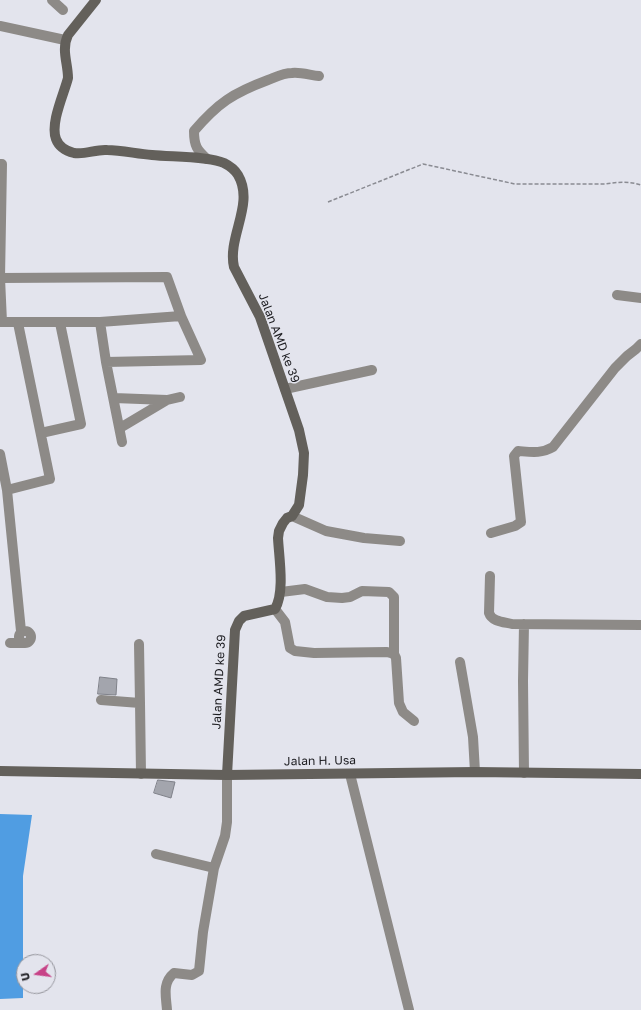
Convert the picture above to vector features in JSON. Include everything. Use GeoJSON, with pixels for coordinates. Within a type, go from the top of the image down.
{"type":"FeatureCollection","features":[{"type":"Feature","properties":{"kind":"street"},"geometry":{"type":"LineString","coordinates":[[52,0],[63,10]]}},
{"type":"Feature","properties":{"kind":"street"},"geometry":{"type":"LineString","coordinates":[[0,26],[65,40],[96,0]]}},
{"type":"Feature","properties":{"kind":"street","name":"Jalan AMD ke 39"},"geometry":{"type":"LineString","coordinates":[[65,40],[64,50],[68,78],[55,120],[54,131],[58,145],[67,151],[74,153],[107,150],[207,159],[225,164],[238,176],[241,182],[243,195],[242,209],[233,248],[232,258],[234,267],[260,317],[299,430],[304,453],[299,505],[292,516],[287,518],[283,523],[279,531],[278,538],[281,592],[280,602],[275,609],[244,616],[239,621],[236,630],[227,775]]}},
{"type":"Feature","properties":{"kind":"street"},"geometry":{"type":"LineString","coordinates":[[207,159],[194,143],[194,132],[206,117],[225,100],[247,88],[283,74],[292,73],[319,76]]}},
{"type":"Feature","properties":{"kind":"street"},"geometry":{"type":"LineString","coordinates":[[0,164],[2,164],[0,278],[1,322],[100,322],[181,316]]}},
{"type":"Feature","properties":{"kind":"street"},"geometry":{"type":"LineString","coordinates":[[0,278],[167,277],[181,316],[201,360],[106,362]]}},
{"type":"Feature","properties":{"kind":"street"},"geometry":{"type":"LineString","coordinates":[[617,295],[641,298]]}},
{"type":"Feature","properties":{"kind":"street"},"geometry":{"type":"LineString","coordinates":[[100,322],[106,362],[122,442]]}},
{"type":"Feature","properties":{"kind":"street"},"geometry":{"type":"LineString","coordinates":[[7,490],[50,479],[18,323]]}},
{"type":"Feature","properties":{"kind":"street"},"geometry":{"type":"LineString","coordinates":[[41,433],[81,424],[60,323]]}},
{"type":"Feature","properties":{"kind":"street"},"geometry":{"type":"LineString","coordinates":[[491,534],[515,526],[521,522],[514,456],[516,452],[518,450],[539,453],[546,452],[553,447],[615,368],[641,344]]}},
{"type":"Feature","properties":{"kind":"street"},"geometry":{"type":"LineString","coordinates":[[285,389],[372,370]]}},
{"type":"Feature","properties":{"kind":"street"},"geometry":{"type":"LineString","coordinates":[[114,398],[167,400],[180,397]]}},
{"type":"Feature","properties":{"kind":"street"},"geometry":{"type":"LineString","coordinates":[[120,428],[167,400]]}},
{"type":"Feature","properties":{"kind":"street"},"geometry":{"type":"LineString","coordinates":[[0,454],[7,490],[21,631],[29,632],[31,638],[25,643],[10,643]]}},
{"type":"Feature","properties":{"kind":"street"},"geometry":{"type":"LineString","coordinates":[[292,516],[326,531],[364,538],[400,540]]}},
{"type":"Feature","properties":{"kind":"street"},"geometry":{"type":"LineString","coordinates":[[490,576],[489,613],[490,617],[494,620],[512,624],[641,625]]}},
{"type":"Feature","properties":{"kind":"street"},"geometry":{"type":"LineString","coordinates":[[281,592],[305,590],[327,597],[342,598],[350,597],[362,591],[390,592],[394,597],[394,654],[396,658],[399,703],[403,712],[414,721]]}},
{"type":"Feature","properties":{"kind":"street"},"geometry":{"type":"LineString","coordinates":[[275,609],[285,622],[290,648],[295,651],[314,653],[387,652],[394,654]]}},
{"type":"Feature","properties":{"kind":"street"},"geometry":{"type":"LineString","coordinates":[[524,624],[524,773]]}},
{"type":"Feature","properties":{"kind":"street"},"geometry":{"type":"LineString","coordinates":[[139,644],[141,774]]}},
{"type":"Feature","properties":{"kind":"street"},"geometry":{"type":"LineString","coordinates":[[460,662],[473,737],[475,772]]}},
{"type":"Feature","properties":{"kind":"street"},"geometry":{"type":"LineString","coordinates":[[101,700],[140,703]]}},
{"type":"Feature","properties":{"kind":"street","name":"Jalan H. Usa"},"geometry":{"type":"LineString","coordinates":[[0,771],[227,775],[475,772],[641,774]]}},
{"type":"Feature","properties":{"kind":"street"},"geometry":{"type":"LineString","coordinates":[[350,774],[409,1010]]}},
{"type":"Feature","properties":{"kind":"street"},"geometry":{"type":"LineString","coordinates":[[167,1010],[166,983],[169,977],[174,973],[192,975],[199,971],[203,932],[214,868],[225,836],[227,822],[227,775]]}},
{"type":"Feature","properties":{"kind":"street"},"geometry":{"type":"LineString","coordinates":[[156,854],[214,868]]}},
{"type":"Feature","properties":{"kind":"path"},"geometry":{"type":"LineString","coordinates":[[328,202],[423,164],[515,184],[605,184],[615,182],[632,182],[641,185]]}},
{"type":"Feature","properties":{"kind":"water"},"geometry":{"type":"Polygon","coordinates":[[[0,814],[32,815],[23,876],[23,954],[16,954],[16,994],[23,994],[23,998],[0,999],[0,814]]]}},
{"type":"Feature","properties":{"kind":"building"},"geometry":{"type":"Polygon","coordinates":[[[100,677],[117,679],[116,695],[98,694],[100,677]]]}},
{"type":"Feature","properties":{"kind":"building"},"geometry":{"type":"Polygon","coordinates":[[[158,780],[175,782],[171,798],[154,793],[158,780]]]}}]}
